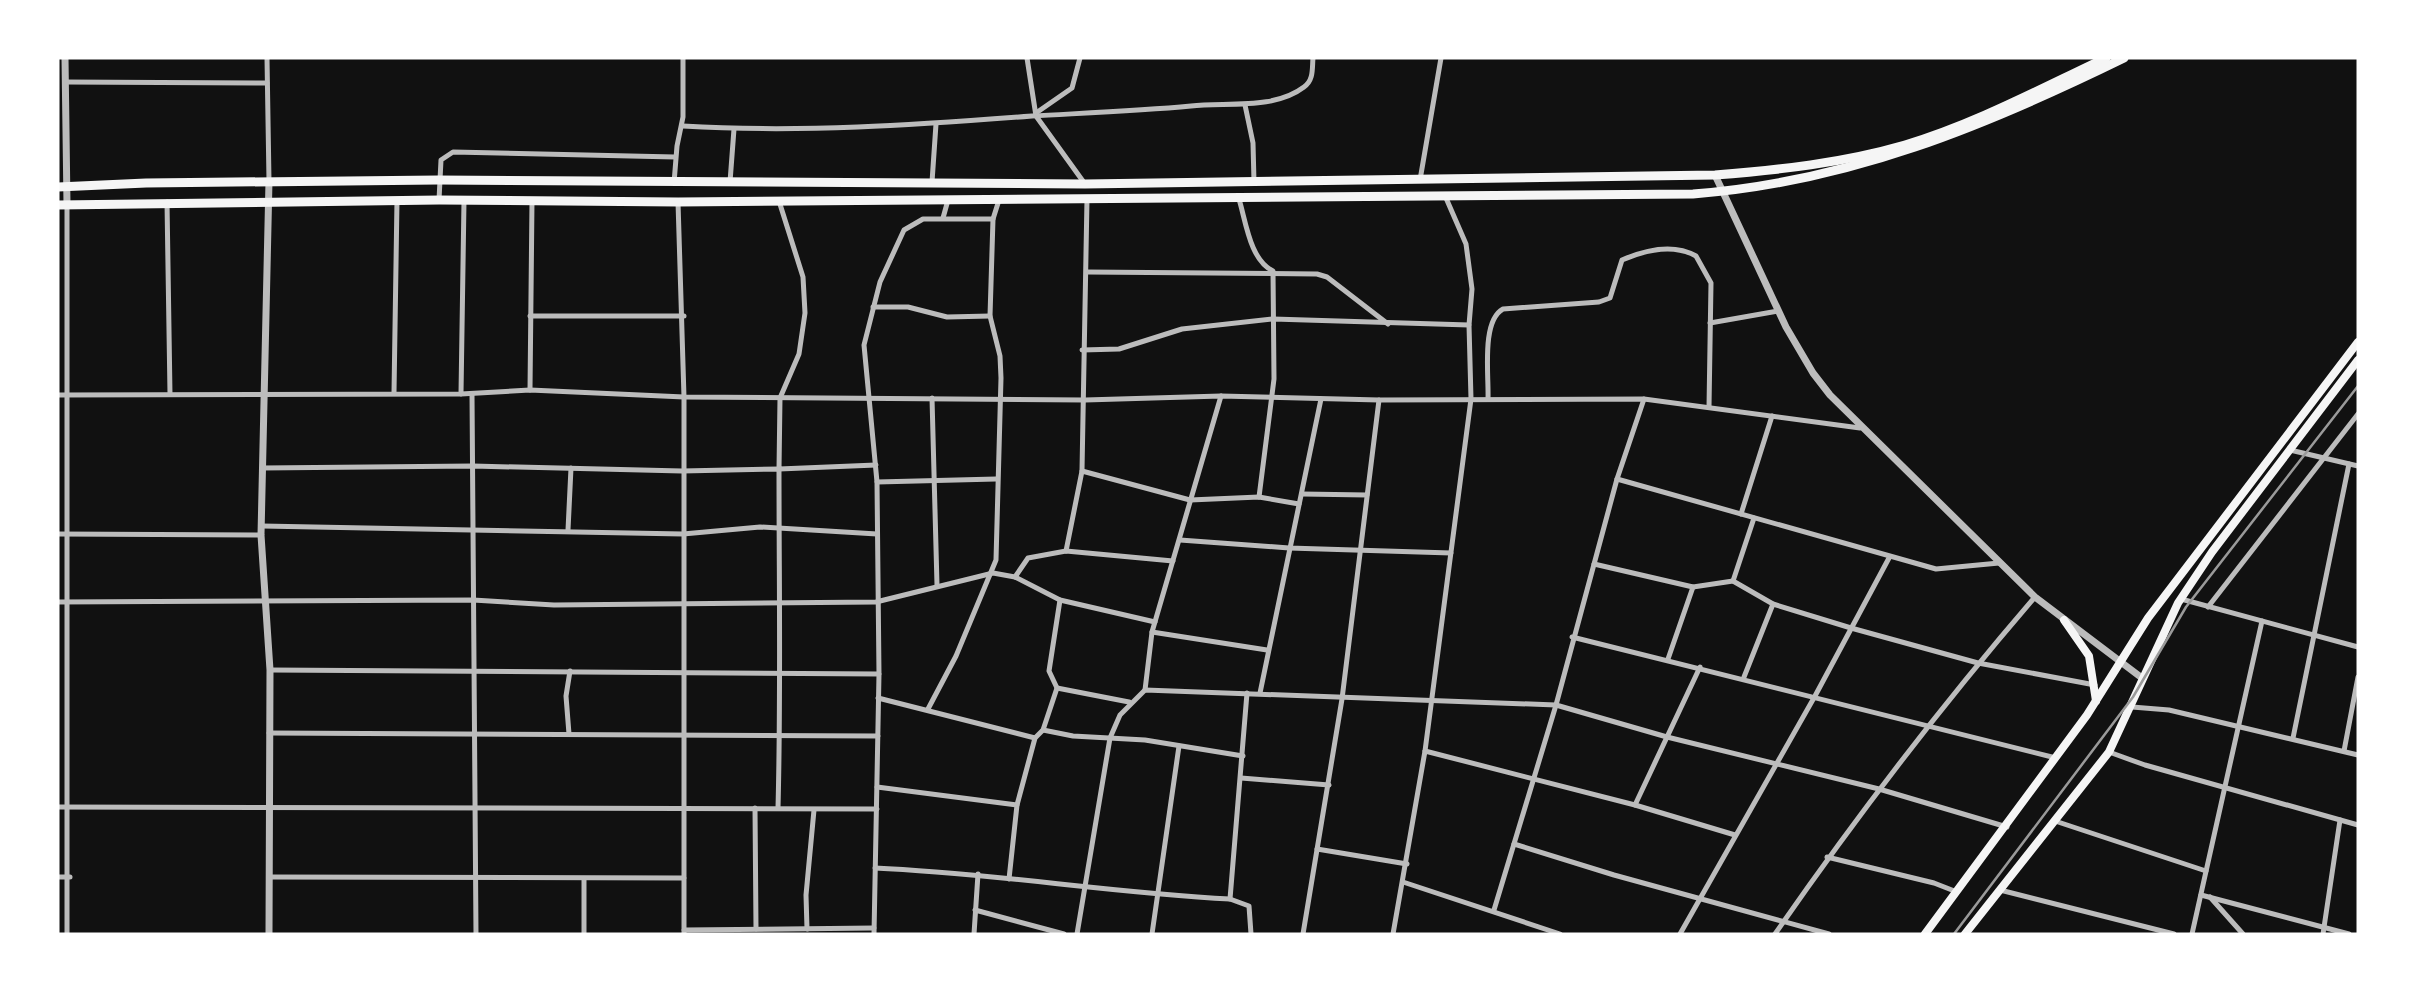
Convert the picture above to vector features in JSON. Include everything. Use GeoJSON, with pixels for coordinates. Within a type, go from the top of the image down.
{"type":"FeatureCollection","features":[{"type":"Feature","properties":{"kind":"main road"},"geometry":{"type":"LineString","coordinates":[[62,187],[269,181],[1085,184],[1715,175],[1811,165],[1908,144],[1983,115],[2106,58]]}},
{"type":"Feature","properties":{"kind":"main road"},"geometry":{"type":"LineString","coordinates":[[62,205],[397,200],[678,202],[1446,198],[1721,192],[1822,174],[1910,151],[1987,121],[2124,58]]}},
{"type":"Feature","properties":{"kind":"main road"},"geometry":{"type":"LineString","coordinates":[[906,182],[907,200]]}},
{"type":"Feature","properties":{"kind":"main road"},"geometry":{"type":"LineString","coordinates":[[1925,934],[2056,758],[2121,664],[2148,618],[2358,342]]}},
{"type":"Feature","properties":{"kind":"main road"},"geometry":{"type":"LineString","coordinates":[[1965,934],[2109,752],[2181,599],[2289,449],[2358,360]]}},
{"type":"Feature","properties":{"kind":"main road"},"geometry":{"type":"LineString","coordinates":[[2064,620],[2089,656],[2096,701]]}},
{"type":"Feature","properties":{"kind":"street"},"geometry":{"type":"LineString","coordinates":[[267,58],[269,202],[262,530],[270,670],[269,934]]}},
{"type":"Feature","properties":{"kind":"street"},"geometry":{"type":"LineString","coordinates":[[674,183],[675,158],[682,126],[682,58]]}},
{"type":"Feature","properties":{"kind":"street"},"geometry":{"type":"LineString","coordinates":[[1027,58],[1036,114],[1085,184]]}},
{"type":"Feature","properties":{"kind":"street"},"geometry":{"type":"LineString","coordinates":[[1036,114],[1072,88],[1079,71],[1080,58]]}},
{"type":"Feature","properties":{"kind":"street"},"geometry":{"type":"LineString","coordinates":[[682,126],[734,129],[936,124],[1036,114],[1214,104],[1245,105],[1280,97],[1304,87],[1312,77],[1313,58]]}},
{"type":"Feature","properties":{"kind":"street"},"geometry":{"type":"LineString","coordinates":[[1420,180],[1441,58]]}},
{"type":"Feature","properties":{"kind":"street"},"geometry":{"type":"LineString","coordinates":[[62,61],[65,82],[62,118],[65,314],[61,395],[66,471],[66,736],[69,807],[67,934]]}},
{"type":"Feature","properties":{"kind":"street"},"geometry":{"type":"LineString","coordinates":[[65,82],[267,83]]}},
{"type":"Feature","properties":{"kind":"street"},"geometry":{"type":"LineString","coordinates":[[1245,105],[1254,143],[1255,182]]}},
{"type":"Feature","properties":{"kind":"street"},"geometry":{"type":"LineString","coordinates":[[932,182],[936,124]]}},
{"type":"Feature","properties":{"kind":"street"},"geometry":{"type":"LineString","coordinates":[[729,183],[734,129]]}},
{"type":"Feature","properties":{"kind":"street"},"geometry":{"type":"LineString","coordinates":[[439,200],[441,160],[453,152],[675,158]]}},
{"type":"Feature","properties":{"kind":"street"},"geometry":{"type":"LineString","coordinates":[[1715,175],[1779,311],[1813,373],[1860,428],[2035,597],[2142,678]]}},
{"type":"Feature","properties":{"kind":"street"},"geometry":{"type":"LineString","coordinates":[[1239,198],[1257,257],[1263,266],[1273,271]]}},
{"type":"Feature","properties":{"kind":"street"},"geometry":{"type":"LineString","coordinates":[[1393,934],[1425,751],[1471,399],[1469,326],[1472,289],[1466,244],[1446,198]]}},
{"type":"Feature","properties":{"kind":"street"},"geometry":{"type":"LineString","coordinates":[[1066,551],[1082,471],[1085,400],[1082,350],[1087,272],[1087,199]]}},
{"type":"Feature","properties":{"kind":"street"},"geometry":{"type":"LineString","coordinates":[[394,393],[397,200]]}},
{"type":"Feature","properties":{"kind":"street"},"geometry":{"type":"LineString","coordinates":[[530,390],[532,200]]}},
{"type":"Feature","properties":{"kind":"street"},"geometry":{"type":"LineString","coordinates":[[943,218],[948,200]]}},
{"type":"Feature","properties":{"kind":"street"},"geometry":{"type":"LineString","coordinates":[[928,709],[993,573],[997,541],[1000,356],[990,316],[993,219],[999,200]]}},
{"type":"Feature","properties":{"kind":"street"},"geometry":{"type":"LineString","coordinates":[[461,394],[464,201]]}},
{"type":"Feature","properties":{"kind":"street"},"geometry":{"type":"LineString","coordinates":[[778,808],[781,674],[778,603],[780,398],[799,354],[805,313],[803,277],[779,201]]}},
{"type":"Feature","properties":{"kind":"street"},"geometry":{"type":"LineString","coordinates":[[167,202],[170,394]]}},
{"type":"Feature","properties":{"kind":"street"},"geometry":{"type":"LineString","coordinates":[[678,202],[684,316],[683,672],[687,808],[684,932],[756,929],[775,932],[807,929],[874,931],[879,674],[876,602],[877,482],[871,396],[864,373],[864,345],[880,282],[904,230],[916,221],[943,218],[993,219]]}},
{"type":"Feature","properties":{"kind":"street"},"geometry":{"type":"LineString","coordinates":[[1488,399],[1489,326],[1497,312],[1503,309],[1599,302],[1609,298],[1622,260],[1643,251],[1685,249],[1696,256],[1711,283],[1709,407]]}},
{"type":"Feature","properties":{"kind":"street"},"geometry":{"type":"LineString","coordinates":[[1259,497],[1272,398],[1273,271]]}},
{"type":"Feature","properties":{"kind":"street"},"geometry":{"type":"LineString","coordinates":[[1087,272],[1273,271],[1317,274],[1327,277],[1388,324]]}},
{"type":"Feature","properties":{"kind":"street"},"geometry":{"type":"LineString","coordinates":[[873,307],[908,307],[947,317],[990,316]]}},
{"type":"Feature","properties":{"kind":"street"},"geometry":{"type":"LineString","coordinates":[[1710,323],[1779,311]]}},
{"type":"Feature","properties":{"kind":"street"},"geometry":{"type":"LineString","coordinates":[[58,314],[65,314]]}},
{"type":"Feature","properties":{"kind":"street"},"geometry":{"type":"LineString","coordinates":[[530,316],[684,316]]}},
{"type":"Feature","properties":{"kind":"street"},"geometry":{"type":"LineString","coordinates":[[1082,350],[1119,349],[1182,329],[1273,319],[1469,326]]}},
{"type":"Feature","properties":{"kind":"street"},"geometry":{"type":"LineString","coordinates":[[61,395],[472,394],[530,390],[684,397],[871,396],[999,400],[1221,396],[1379,400],[1644,400],[1860,428]]}},
{"type":"Feature","properties":{"kind":"street"},"geometry":{"type":"LineString","coordinates":[[472,394],[476,934]]}},
{"type":"Feature","properties":{"kind":"street"},"geometry":{"type":"LineString","coordinates":[[1145,690],[1152,632],[1221,396]]}},
{"type":"Feature","properties":{"kind":"street"},"geometry":{"type":"LineString","coordinates":[[932,398],[937,585]]}},
{"type":"Feature","properties":{"kind":"street"},"geometry":{"type":"LineString","coordinates":[[1260,693],[1321,399]]}},
{"type":"Feature","properties":{"kind":"street"},"geometry":{"type":"LineString","coordinates":[[1303,934],[1342,699],[1379,400]]}},
{"type":"Feature","properties":{"kind":"street"},"geometry":{"type":"LineString","coordinates":[[1494,910],[1556,705],[1572,637],[1618,479],[1644,400]]}},
{"type":"Feature","properties":{"kind":"street"},"geometry":{"type":"LineString","coordinates":[[2208,607],[2358,415]]}},
{"type":"Feature","properties":{"kind":"street"},"geometry":{"type":"LineString","coordinates":[[1741,514],[1772,416]]}},
{"type":"Feature","properties":{"kind":"street"},"geometry":{"type":"LineString","coordinates":[[2289,449],[2358,466]]}},
{"type":"Feature","properties":{"kind":"street"},"geometry":{"type":"LineString","coordinates":[[2293,738],[2349,464]]}},
{"type":"Feature","properties":{"kind":"street"},"geometry":{"type":"LineString","coordinates":[[262,468],[473,466],[682,471],[876,465]]}},
{"type":"Feature","properties":{"kind":"street"},"geometry":{"type":"LineString","coordinates":[[568,530],[570,468]]}},
{"type":"Feature","properties":{"kind":"street"},"geometry":{"type":"LineString","coordinates":[[58,471],[66,471]]}},
{"type":"Feature","properties":{"kind":"street"},"geometry":{"type":"LineString","coordinates":[[1082,471],[1190,500],[1259,497],[1299,504]]}},
{"type":"Feature","properties":{"kind":"street"},"geometry":{"type":"LineString","coordinates":[[877,482],[996,479]]}},
{"type":"Feature","properties":{"kind":"street"},"geometry":{"type":"LineString","coordinates":[[1618,479],[1889,558],[1936,569],[1999,563]]}},
{"type":"Feature","properties":{"kind":"street"},"geometry":{"type":"LineString","coordinates":[[1301,494],[1367,495]]}},
{"type":"Feature","properties":{"kind":"street"},"geometry":{"type":"LineString","coordinates":[[1733,581],[1754,518]]}},
{"type":"Feature","properties":{"kind":"street"},"geometry":{"type":"LineString","coordinates":[[58,534],[472,528],[683,534],[744,527],[877,534]]}},
{"type":"Feature","properties":{"kind":"street"},"geometry":{"type":"LineString","coordinates":[[1180,540],[1289,548],[1451,553]]}},
{"type":"Feature","properties":{"kind":"street"},"geometry":{"type":"LineString","coordinates":[[1014,577],[1028,558],[1066,551],[1172,561]]}},
{"type":"Feature","properties":{"kind":"street"},"geometry":{"type":"LineString","coordinates":[[1680,934],[1815,696],[1889,558]]}},
{"type":"Feature","properties":{"kind":"street"},"geometry":{"type":"LineString","coordinates":[[1594,564],[1693,587],[1733,581],[1773,604],[1851,628],[1978,663],[2095,685]]}},
{"type":"Feature","properties":{"kind":"street"},"geometry":{"type":"LineString","coordinates":[[58,602],[473,600],[554,605],[876,602],[993,573],[1014,577],[1060,600],[1155,622]]}},
{"type":"Feature","properties":{"kind":"street"},"geometry":{"type":"LineString","coordinates":[[1668,660],[1693,587]]}},
{"type":"Feature","properties":{"kind":"street"},"geometry":{"type":"LineString","coordinates":[[1775,934],[1827,857],[1978,663],[2035,597]]}},
{"type":"Feature","properties":{"kind":"street"},"geometry":{"type":"LineString","coordinates":[[2181,599],[2358,647]]}},
{"type":"Feature","properties":{"kind":"street"},"geometry":{"type":"LineString","coordinates":[[1010,879],[1017,805],[1035,738],[1043,730],[1057,688],[1049,671],[1060,600]]}},
{"type":"Feature","properties":{"kind":"street"},"geometry":{"type":"LineString","coordinates":[[1744,677],[1773,604]]}},
{"type":"Feature","properties":{"kind":"street"},"geometry":{"type":"LineString","coordinates":[[2192,934],[2262,621]]}},
{"type":"Feature","properties":{"kind":"street"},"geometry":{"type":"LineString","coordinates":[[1152,632],[1267,650]]}},
{"type":"Feature","properties":{"kind":"street"},"geometry":{"type":"LineString","coordinates":[[1572,637],[1744,677],[2056,758]]}},
{"type":"Feature","properties":{"kind":"street"},"geometry":{"type":"LineString","coordinates":[[1634,805],[1700,667]]}},
{"type":"Feature","properties":{"kind":"street"},"geometry":{"type":"LineString","coordinates":[[270,670],[474,669],[879,674]]}},
{"type":"Feature","properties":{"kind":"street"},"geometry":{"type":"LineString","coordinates":[[569,734],[566,696],[570,671]]}},
{"type":"Feature","properties":{"kind":"street"},"geometry":{"type":"LineString","coordinates":[[58,673],[66,673]]}},
{"type":"Feature","properties":{"kind":"street"},"geometry":{"type":"LineString","coordinates":[[2344,751],[2358,677]]}},
{"type":"Feature","properties":{"kind":"street"},"geometry":{"type":"LineString","coordinates":[[1057,688],[1130,702]]}},
{"type":"Feature","properties":{"kind":"street"},"geometry":{"type":"LineString","coordinates":[[1077,934],[1087,888],[1110,738],[1130,702],[1145,690],[1556,705],[1667,737],[1880,789],[2007,827]]}},
{"type":"Feature","properties":{"kind":"street"},"geometry":{"type":"LineString","coordinates":[[1230,899],[1247,692]]}},
{"type":"Feature","properties":{"kind":"street"},"geometry":{"type":"LineString","coordinates":[[878,698],[1035,738]]}},
{"type":"Feature","properties":{"kind":"street"},"geometry":{"type":"LineString","coordinates":[[2132,707],[2169,710],[2358,755]]}},
{"type":"Feature","properties":{"kind":"street"},"geometry":{"type":"LineString","coordinates":[[1043,730],[1242,756]]}},
{"type":"Feature","properties":{"kind":"street"},"geometry":{"type":"LineString","coordinates":[[269,733],[878,736]]}},
{"type":"Feature","properties":{"kind":"street"},"geometry":{"type":"LineString","coordinates":[[58,736],[66,736]]}},
{"type":"Feature","properties":{"kind":"street"},"geometry":{"type":"LineString","coordinates":[[1152,934],[1179,746]]}},
{"type":"Feature","properties":{"kind":"street"},"geometry":{"type":"LineString","coordinates":[[1425,751],[1634,805],[1735,835]]}},
{"type":"Feature","properties":{"kind":"street"},"geometry":{"type":"LineString","coordinates":[[2109,752],[2145,765],[2358,825]]}},
{"type":"Feature","properties":{"kind":"street"},"geometry":{"type":"LineString","coordinates":[[1241,778],[1329,785]]}},
{"type":"Feature","properties":{"kind":"street"},"geometry":{"type":"LineString","coordinates":[[877,787],[1017,805]]}},
{"type":"Feature","properties":{"kind":"street"},"geometry":{"type":"LineString","coordinates":[[58,807],[877,809]]}},
{"type":"Feature","properties":{"kind":"street"},"geometry":{"type":"LineString","coordinates":[[755,808],[756,929]]}},
{"type":"Feature","properties":{"kind":"street"},"geometry":{"type":"LineString","coordinates":[[807,929],[806,895],[814,810]]}},
{"type":"Feature","properties":{"kind":"street"},"geometry":{"type":"LineString","coordinates":[[2323,931],[2340,820]]}},
{"type":"Feature","properties":{"kind":"street"},"geometry":{"type":"LineString","coordinates":[[2055,821],[2206,871]]}},
{"type":"Feature","properties":{"kind":"street"},"geometry":{"type":"LineString","coordinates":[[1514,844],[1614,875],[1829,934]]}},
{"type":"Feature","properties":{"kind":"street"},"geometry":{"type":"LineString","coordinates":[[1317,849],[1406,864]]}},
{"type":"Feature","properties":{"kind":"street"},"geometry":{"type":"LineString","coordinates":[[1827,857],[1934,883],[1957,892]]}},
{"type":"Feature","properties":{"kind":"street"},"geometry":{"type":"LineString","coordinates":[[875,868],[978,874],[1087,888],[1230,899],[1249,906],[1251,934]]}},
{"type":"Feature","properties":{"kind":"street"},"geometry":{"type":"LineString","coordinates":[[974,934],[978,874]]}},
{"type":"Feature","properties":{"kind":"street"},"geometry":{"type":"LineString","coordinates":[[58,877],[69,877]]}},
{"type":"Feature","properties":{"kind":"street"},"geometry":{"type":"LineString","coordinates":[[269,877],[684,878]]}},
{"type":"Feature","properties":{"kind":"street"},"geometry":{"type":"LineString","coordinates":[[584,879],[584,934]]}},
{"type":"Feature","properties":{"kind":"street"},"geometry":{"type":"LineString","coordinates":[[1403,882],[1560,934]]}},
{"type":"Feature","properties":{"kind":"street"},"geometry":{"type":"LineString","coordinates":[[2000,890],[2174,934]]}},
{"type":"Feature","properties":{"kind":"street"},"geometry":{"type":"LineString","coordinates":[[2201,895],[2323,931],[2349,934]]}},
{"type":"Feature","properties":{"kind":"street"},"geometry":{"type":"LineString","coordinates":[[2210,897],[2243,934]]}},
{"type":"Feature","properties":{"kind":"street"},"geometry":{"type":"LineString","coordinates":[[975,910],[1064,934]]}},
{"type":"Feature","properties":{"kind":"railway"},"geometry":{"type":"LineString","coordinates":[[1954,934],[2133,697],[2186,607],[2358,386]]}}]}
